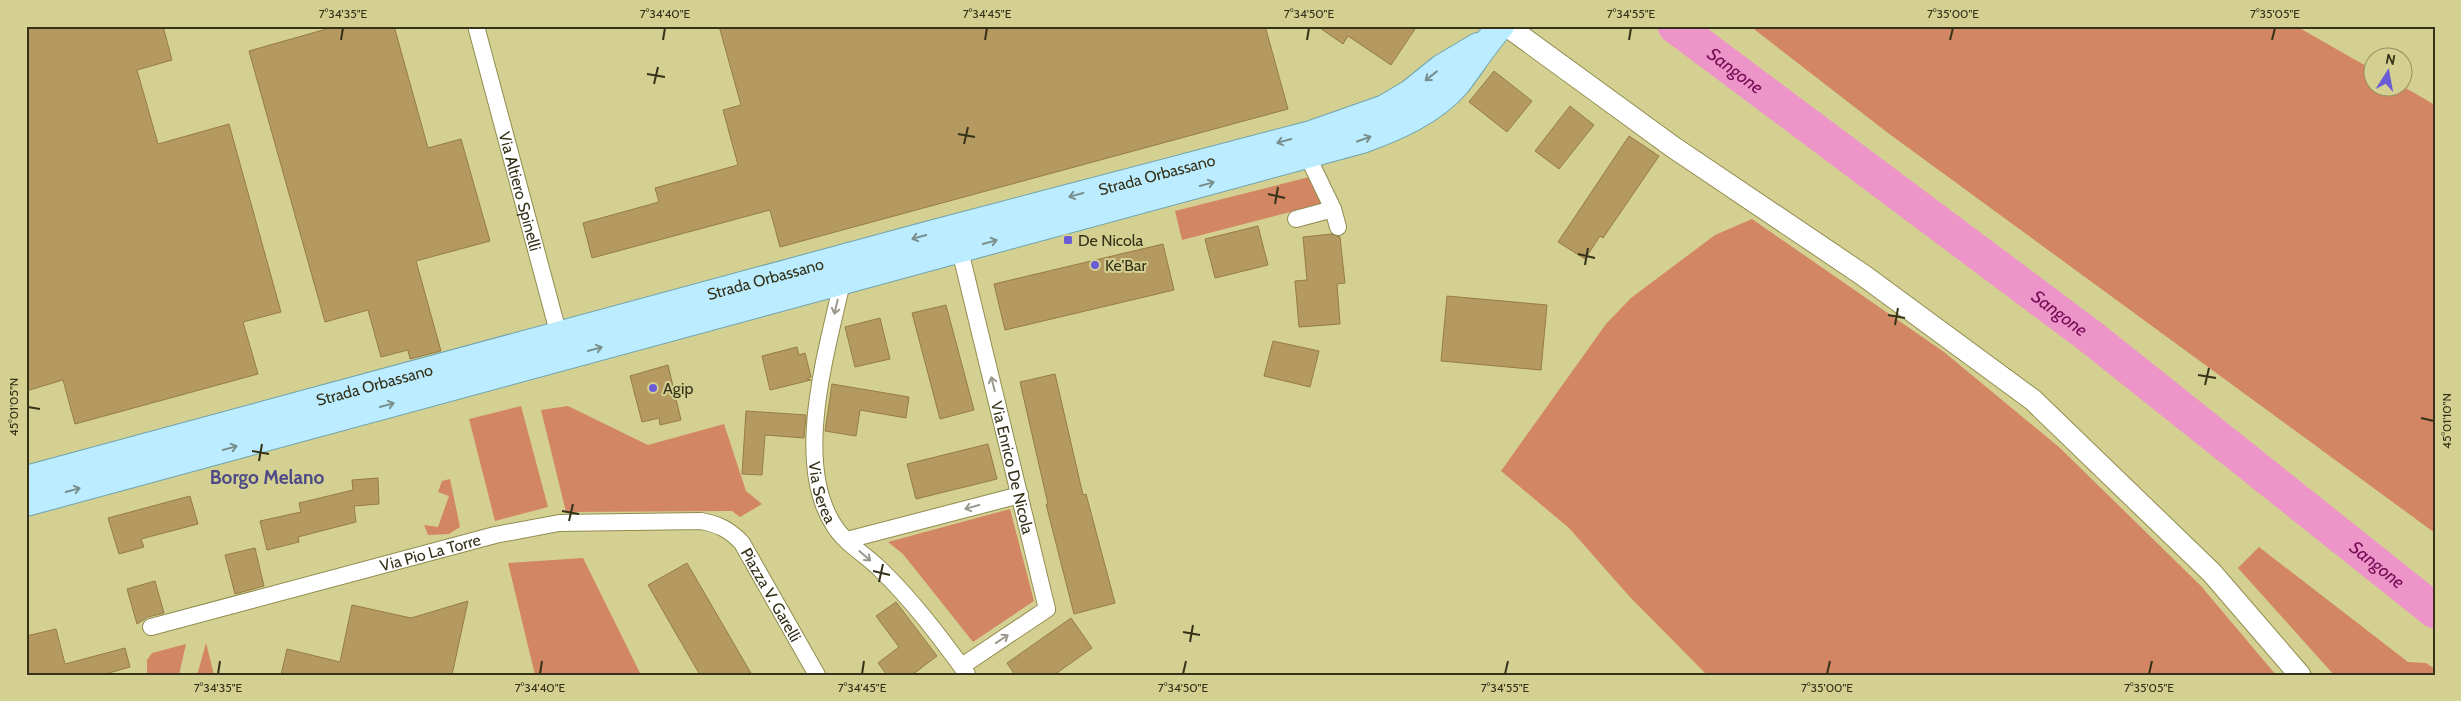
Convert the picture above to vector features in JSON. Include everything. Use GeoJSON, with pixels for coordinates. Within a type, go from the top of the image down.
{"type":"FeatureCollection","features":[{"type":"Feature","properties":{"kind":"main road","name":"Strada Orbassano"},"geometry":{"type":"LineString","coordinates":[[26,503],[562,346],[958,239],[1357,120],[1385,108],[1402,98],[1441,68],[1499,31]]}},
{"type":"Feature","properties":{"kind":"main road","name":"Strada Orbassano"},"geometry":{"type":"LineString","coordinates":[[958,239],[1308,157],[1370,137],[1412,118],[1436,102],[1456,85],[1499,31]]}},
{"type":"Feature","properties":{"kind":"main road","name":"Strada Orbassano"},"geometry":{"type":"LineString","coordinates":[[26,479],[562,346]]}},
{"type":"Feature","properties":{"kind":"street","name":"Via Altiero Spinelli"},"geometry":{"type":"LineString","coordinates":[[476,26],[562,346]]}},
{"type":"Feature","properties":{"kind":"street"},"geometry":{"type":"LineString","coordinates":[[1499,31],[1673,146],[1862,275],[2033,400],[2212,573],[2300,675]]}},
{"type":"Feature","properties":{"kind":"street"},"geometry":{"type":"LineString","coordinates":[[1308,157],[1333,209],[1338,227]]}},
{"type":"Feature","properties":{"kind":"street"},"geometry":{"type":"LineString","coordinates":[[1296,219],[1333,209]]}},
{"type":"Feature","properties":{"kind":"street","name":"Via Enrico De Nicola"},"geometry":{"type":"LineString","coordinates":[[958,239],[1047,609],[965,670]]}},
{"type":"Feature","properties":{"kind":"street","name":"Via Serea"},"geometry":{"type":"LineString","coordinates":[[839,271],[816,404],[814,448],[822,499],[835,528],[879,568],[925,617],[965,670]]}},
{"type":"Feature","properties":{"kind":"street"},"geometry":{"type":"LineString","coordinates":[[848,540],[1020,495]]}},
{"type":"Feature","properties":{"kind":"street","name":"Via Pio La Torre"},"geometry":{"type":"LineString","coordinates":[[151,627],[473,541],[560,523],[701,521],[716,524]]}},
{"type":"Feature","properties":{"kind":"street","name":"Piazza V. Garelli"},"geometry":{"type":"LineString","coordinates":[[716,524],[733,534],[742,543],[817,675]]}},
{"type":"Feature","properties":{"kind":"shaded area"},"geometry":{"type":"Polygon","coordinates":[[[1750,26],[2296,26],[2364,65],[2364,98],[2414,98],[2414,93],[2435,105],[2435,533],[1888,133],[1750,26]]]}},
{"type":"Feature","properties":{"kind":"shaded area"},"geometry":{"type":"Polygon","coordinates":[[[1309,177],[1325,203],[1182,240],[1175,211],[1309,177]]]}},
{"type":"Feature","properties":{"kind":"shaded area"},"geometry":{"type":"Polygon","coordinates":[[[1752,219],[1944,352],[2060,448],[2201,586],[2276,675],[1707,675],[1629,596],[1569,528],[1501,471],[1606,324],[1631,298],[1715,235],[1752,219]]]}},
{"type":"Feature","properties":{"kind":"shaded area"},"geometry":{"type":"Polygon","coordinates":[[[521,406],[548,507],[495,521],[469,419],[521,406]]]}},
{"type":"Feature","properties":{"kind":"shaded area"},"geometry":{"type":"Polygon","coordinates":[[[568,406],[648,445],[724,424],[746,491],[762,504],[740,517],[732,511],[566,512],[541,410],[568,406]]]}},
{"type":"Feature","properties":{"kind":"shaded area"},"geometry":{"type":"Polygon","coordinates":[[[450,479],[460,527],[449,534],[428,535],[424,525],[438,527],[449,496],[438,492],[442,481],[450,479]]]}},
{"type":"Feature","properties":{"kind":"shaded area"},"geometry":{"type":"Polygon","coordinates":[[[1010,509],[1034,601],[973,642],[903,554],[888,542],[1010,509]]]}},
{"type":"Feature","properties":{"kind":"shaded area"},"geometry":{"type":"Polygon","coordinates":[[[2259,547],[2408,662],[2426,663],[2435,669],[2435,675],[2334,675],[2238,568],[2259,547]]]}},
{"type":"Feature","properties":{"kind":"shaded area"},"geometry":{"type":"Polygon","coordinates":[[[583,558],[641,675],[535,675],[508,563],[583,558]]]}},
{"type":"Feature","properties":{"kind":"shaded area"},"geometry":{"type":"Polygon","coordinates":[[[206,643],[214,675],[195,675],[198,672],[206,643]]]}},
{"type":"Feature","properties":{"kind":"shaded area"},"geometry":{"type":"Polygon","coordinates":[[[186,644],[179,675],[147,674],[147,660],[152,653],[186,644]]]}},
{"type":"Feature","properties":{"kind":"building"},"geometry":{"type":"Polygon","coordinates":[[[26,26],[163,26],[172,60],[137,70],[158,144],[229,124],[281,312],[243,322],[258,374],[75,424],[63,380],[26,391],[26,26]]]}},
{"type":"Feature","properties":{"kind":"building"},"geometry":{"type":"Polygon","coordinates":[[[337,26],[394,26],[428,148],[461,139],[490,241],[416,261],[441,351],[410,359],[408,350],[381,357],[368,310],[325,322],[249,51],[337,26]]]}},
{"type":"Feature","properties":{"kind":"building"},"geometry":{"type":"Polygon","coordinates":[[[719,26],[1265,26],[1288,109],[780,247],[770,210],[592,258],[583,223],[659,202],[655,188],[738,165],[723,110],[741,105],[719,26]]]}},
{"type":"Feature","properties":{"kind":"building"},"geometry":{"type":"Polygon","coordinates":[[[1317,26],[1417,26],[1391,65],[1348,36],[1343,44],[1317,26]]]}},
{"type":"Feature","properties":{"kind":"building"},"geometry":{"type":"Polygon","coordinates":[[[1494,71],[1532,101],[1507,132],[1469,102],[1494,71]]]}},
{"type":"Feature","properties":{"kind":"building"},"geometry":{"type":"Polygon","coordinates":[[[1570,106],[1594,125],[1559,169],[1535,151],[1570,106]]]}},
{"type":"Feature","properties":{"kind":"building"},"geometry":{"type":"Polygon","coordinates":[[[1629,136],[1659,156],[1603,238],[1600,236],[1585,259],[1558,242],[1629,136]]]}},
{"type":"Feature","properties":{"kind":"building"},"geometry":{"type":"Polygon","coordinates":[[[1258,226],[1268,265],[1215,278],[1205,239],[1258,226]]]}},
{"type":"Feature","properties":{"kind":"building"},"geometry":{"type":"Polygon","coordinates":[[[1331,234],[1340,237],[1345,283],[1337,284],[1340,324],[1299,327],[1295,281],[1307,280],[1303,237],[1331,234]]]}},
{"type":"Feature","properties":{"kind":"building"},"geometry":{"type":"Polygon","coordinates":[[[1163,244],[1174,290],[1005,330],[994,284],[1163,244]]]}},
{"type":"Feature","properties":{"kind":"building"},"geometry":{"type":"Polygon","coordinates":[[[1447,296],[1547,305],[1541,370],[1441,361],[1447,296]]]}},
{"type":"Feature","properties":{"kind":"building"},"geometry":{"type":"Polygon","coordinates":[[[946,305],[974,410],[940,419],[912,313],[946,305]]]}},
{"type":"Feature","properties":{"kind":"building"},"geometry":{"type":"Polygon","coordinates":[[[880,318],[890,359],[855,367],[845,327],[880,318]]]}},
{"type":"Feature","properties":{"kind":"building"},"geometry":{"type":"Polygon","coordinates":[[[1273,341],[1319,351],[1310,387],[1264,376],[1273,341]]]}},
{"type":"Feature","properties":{"kind":"building"},"geometry":{"type":"Polygon","coordinates":[[[797,347],[799,355],[805,353],[811,377],[807,379],[811,380],[770,390],[762,356],[797,347]]]}},
{"type":"Feature","properties":{"kind":"building"},"geometry":{"type":"Polygon","coordinates":[[[668,365],[681,420],[660,425],[659,418],[642,422],[630,376],[668,365]]]}},
{"type":"Feature","properties":{"kind":"building"},"geometry":{"type":"Polygon","coordinates":[[[1055,374],[1083,495],[1086,494],[1115,603],[1074,614],[1046,504],[1048,504],[1020,382],[1055,374]]]}},
{"type":"Feature","properties":{"kind":"building"},"geometry":{"type":"Polygon","coordinates":[[[832,384],[909,397],[906,418],[860,410],[856,436],[825,431],[832,384]]]}},
{"type":"Feature","properties":{"kind":"building"},"geometry":{"type":"Polygon","coordinates":[[[746,411],[806,415],[804,438],[765,435],[762,475],[742,474],[746,411]]]}},
{"type":"Feature","properties":{"kind":"building"},"geometry":{"type":"Polygon","coordinates":[[[988,444],[997,479],[916,499],[907,464],[988,444]]]}},
{"type":"Feature","properties":{"kind":"building"},"geometry":{"type":"Polygon","coordinates":[[[378,478],[379,504],[354,506],[356,522],[298,537],[299,542],[267,550],[260,521],[301,512],[299,503],[353,490],[352,480],[378,478]]]}},
{"type":"Feature","properties":{"kind":"building"},"geometry":{"type":"Polygon","coordinates":[[[190,496],[198,524],[141,539],[144,547],[119,554],[108,518],[190,496]]]}},
{"type":"Feature","properties":{"kind":"building"},"geometry":{"type":"Polygon","coordinates":[[[255,548],[264,586],[235,594],[225,555],[255,548]]]}},
{"type":"Feature","properties":{"kind":"building"},"geometry":{"type":"Polygon","coordinates":[[[687,563],[752,675],[700,675],[648,585],[687,563]]]}},
{"type":"Feature","properties":{"kind":"building"},"geometry":{"type":"Polygon","coordinates":[[[155,581],[164,613],[148,617],[137,624],[127,589],[155,581]]]}},
{"type":"Feature","properties":{"kind":"building"},"geometry":{"type":"Polygon","coordinates":[[[468,601],[452,675],[281,675],[287,649],[340,662],[352,605],[411,618],[468,601]]]}},
{"type":"Feature","properties":{"kind":"building"},"geometry":{"type":"Polygon","coordinates":[[[896,602],[937,656],[912,675],[887,675],[878,663],[899,647],[876,616],[896,602]]]}},
{"type":"Feature","properties":{"kind":"building"},"geometry":{"type":"Polygon","coordinates":[[[1071,618],[1092,648],[1054,675],[1015,675],[1007,663],[1071,618]]]}},
{"type":"Feature","properties":{"kind":"building"},"geometry":{"type":"Polygon","coordinates":[[[56,629],[65,664],[125,648],[130,667],[102,675],[26,675],[26,636],[56,629]]]}},
{"type":"Feature","properties":{"kind":"waterway","name":"Sangone"},"geometry":{"type":"LineString","coordinates":[[1675,26],[2091,337],[2435,611]]}},
{"type":"Feature","properties":{"kind":"place","name":"De Nicola"},"geometry":{"type":"Point","coordinates":[1068,240]}},
{"type":"Feature","properties":{"kind":"place","name":"Ke'Bar"},"geometry":{"type":"Point","coordinates":[1095,265]}},
{"type":"Feature","properties":{"kind":"place","name":"Agip"},"geometry":{"type":"Point","coordinates":[653,388]}},
{"type":"Feature","properties":{"kind":"district","name":"Borgo Melano"},"geometry":{"type":"Point","coordinates":[267,477]}}]}
